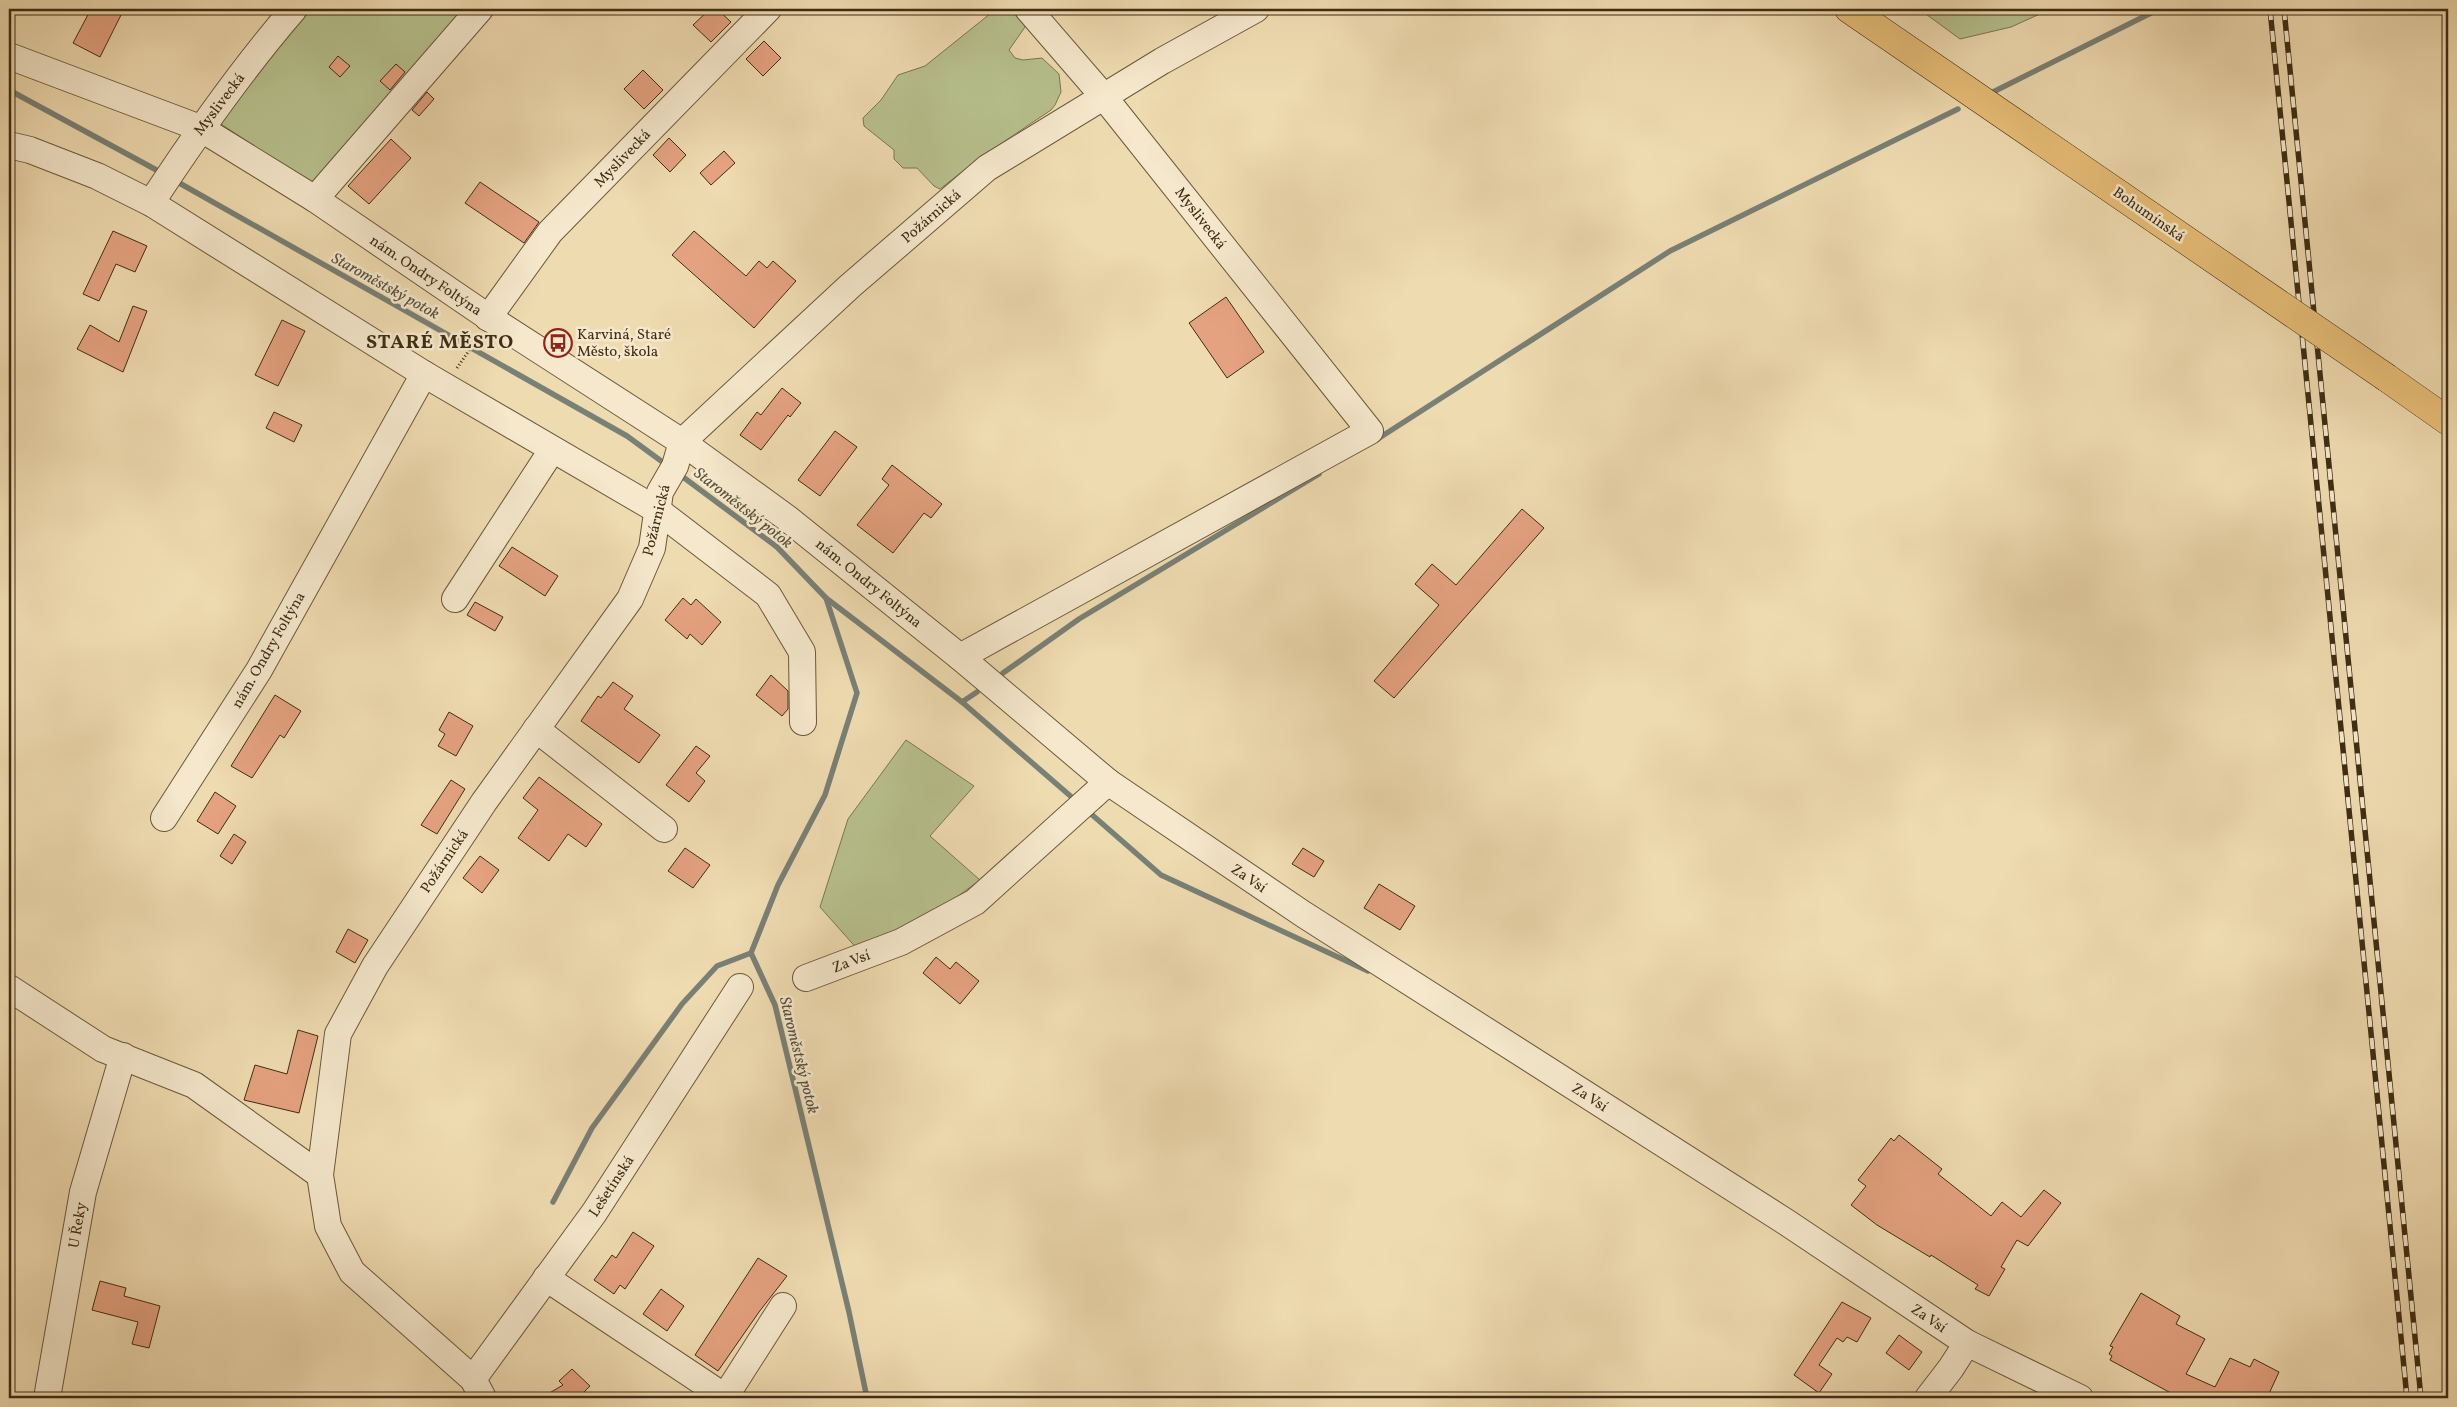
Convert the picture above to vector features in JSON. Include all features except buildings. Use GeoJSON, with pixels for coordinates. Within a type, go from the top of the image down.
{"type":"FeatureCollection","features":[{"type":"Feature","properties":{"kind":"main road","name":"Bohumínská"},"geometry":{"type":"LineString","coordinates":[[1849,9],[2448,421]]}},
{"type":"Feature","properties":{"kind":"street","name":"Myslivecká"},"geometry":{"type":"LineString","coordinates":[[161,188],[200,128],[268,39],[294,9]]}},
{"type":"Feature","properties":{"kind":"street"},"geometry":{"type":"LineString","coordinates":[[315,199],[480,9]]}},
{"type":"Feature","properties":{"kind":"street","name":"Myslivecká"},"geometry":{"type":"LineString","coordinates":[[483,328],[550,232],[768,9]]}},
{"type":"Feature","properties":{"kind":"street","name":"Myslivecká"},"geometry":{"type":"LineString","coordinates":[[960,657],[1370,431],[1104,97],[1028,9]]}},
{"type":"Feature","properties":{"kind":"street","name":"Požárnická"},"geometry":{"type":"LineString","coordinates":[[320,1176],[338,1034],[375,966],[484,802],[630,599],[652,548],[660,492],[674,463],[850,286],[987,168],[1162,61],[1256,9]]}},
{"type":"Feature","properties":{"kind":"street","name":"nám. Ondry Foltýna"},"geometry":{"type":"LineString","coordinates":[[9,56],[200,128],[315,199],[483,328],[674,463],[787,518],[980,675]]}},
{"type":"Feature","properties":{"kind":"street"},"geometry":{"type":"LineString","coordinates":[[9,145],[30,150],[97,176],[161,188],[424,374],[657,510],[768,594],[802,652],[803,722]]}},
{"type":"Feature","properties":{"kind":"street","name":"nám. Ondry Foltýna"},"geometry":{"type":"LineString","coordinates":[[164,818],[259,670],[424,374]]}},
{"type":"Feature","properties":{"kind":"street"},"geometry":{"type":"LineString","coordinates":[[455,599],[552,450]]}},
{"type":"Feature","properties":{"kind":"street","name":"Za Vsí"},"geometry":{"type":"LineString","coordinates":[[980,675],[1108,782],[1303,914],[1778,1217],[1967,1343],[2080,1398]]}},
{"type":"Feature","properties":{"kind":"street"},"geometry":{"type":"LineString","coordinates":[[536,729],[664,828]]}},
{"type":"Feature","properties":{"kind":"street","name":"Za Vsí"},"geometry":{"type":"LineString","coordinates":[[806,978],[901,942],[975,902],[1108,782]]}},
{"type":"Feature","properties":{"kind":"street","name":"Lešetínská"},"geometry":{"type":"LineString","coordinates":[[320,1176],[328,1226],[352,1272],[478,1388],[546,1278],[594,1213],[740,986]]}},
{"type":"Feature","properties":{"kind":"street"},"geometry":{"type":"LineString","coordinates":[[9,988],[104,1049],[194,1085],[320,1176]]}},
{"type":"Feature","properties":{"kind":"street","name":"U Řeky"},"geometry":{"type":"LineString","coordinates":[[47,1398],[83,1192],[123,1056]]}},
{"type":"Feature","properties":{"kind":"street"},"geometry":{"type":"LineString","coordinates":[[546,1278],[725,1397],[783,1306]]}},
{"type":"Feature","properties":{"kind":"street"},"geometry":{"type":"LineString","coordinates":[[1928,1398],[1967,1343]]}},
{"type":"Feature","properties":{"kind":"path"},"geometry":{"type":"LineString","coordinates":[[468,352],[483,328]]}},
{"type":"Feature","properties":{"kind":"green space"},"geometry":{"type":"Polygon","coordinates":[[[307,9],[471,9],[315,187],[218,122],[307,9]]]}},
{"type":"Feature","properties":{"kind":"green space"},"geometry":{"type":"Polygon","coordinates":[[[996,9],[1017,9],[1026,23],[1009,50],[1015,58],[1023,60],[1042,58],[1059,74],[1061,92],[1051,110],[981,157],[940,189],[934,186],[917,168],[903,168],[894,159],[894,150],[864,126],[863,118],[881,100],[898,75],[925,66],[996,9]]]}},
{"type":"Feature","properties":{"kind":"green space"},"geometry":{"type":"Polygon","coordinates":[[[1919,9],[2051,9],[2011,27],[1960,39],[1919,9]]]}},
{"type":"Feature","properties":{"kind":"green space"},"geometry":{"type":"Polygon","coordinates":[[[906,740],[974,786],[930,836],[980,880],[905,935],[859,951],[820,907],[848,819],[906,740]]]}},
{"type":"Feature","properties":{"kind":"waterway"},"geometry":{"type":"LineString","coordinates":[[1991,93],[2159,9]]}},
{"type":"Feature","properties":{"kind":"waterway","name":"Staroměstský potok"},"geometry":{"type":"LineString","coordinates":[[9,90],[162,173]]}},
{"type":"Feature","properties":{"kind":"waterway"},"geometry":{"type":"LineString","coordinates":[[1376,440],[1670,251],[1958,109]]}},
{"type":"Feature","properties":{"kind":"waterway","name":"Staroměstský potok"},"geometry":{"type":"LineString","coordinates":[[174,180],[627,436],[668,466]]}},
{"type":"Feature","properties":{"kind":"waterway","name":"Staroměstský potok"},"geometry":{"type":"LineString","coordinates":[[679,474],[777,547],[826,598],[857,693],[825,795],[778,885],[751,953],[775,1005],[849,1312],[867,1398]]}},
{"type":"Feature","properties":{"kind":"waterway"},"geometry":{"type":"LineString","coordinates":[[1003,673],[1079,619],[1319,474]]}},
{"type":"Feature","properties":{"kind":"waterway"},"geometry":{"type":"LineString","coordinates":[[826,598],[962,702],[977,692]]}},
{"type":"Feature","properties":{"kind":"waterway"},"geometry":{"type":"LineString","coordinates":[[962,702],[1075,800]]}},
{"type":"Feature","properties":{"kind":"waterway"},"geometry":{"type":"LineString","coordinates":[[1090,813],[1161,875],[1368,971]]}},
{"type":"Feature","properties":{"kind":"waterway"},"geometry":{"type":"LineString","coordinates":[[553,1202],[592,1128],[682,1004],[717,966],[751,953]]}},
{"type":"Feature","properties":{"kind":"railway"},"geometry":{"type":"LineString","coordinates":[[2270,9],[2407,1398]]}},
{"type":"Feature","properties":{"kind":"railway"},"geometry":{"type":"LineString","coordinates":[[2284,9],[2421,1398]]}},
{"type":"Feature","properties":{"kind":"place","name":"Karviná, Staré Město, škola"},"geometry":{"type":"Point","coordinates":[558,343]}},
{"type":"Feature","properties":{"kind":"district","name":"STARÉ MĚSTO"},"geometry":{"type":"Point","coordinates":[440,341]}}]}
